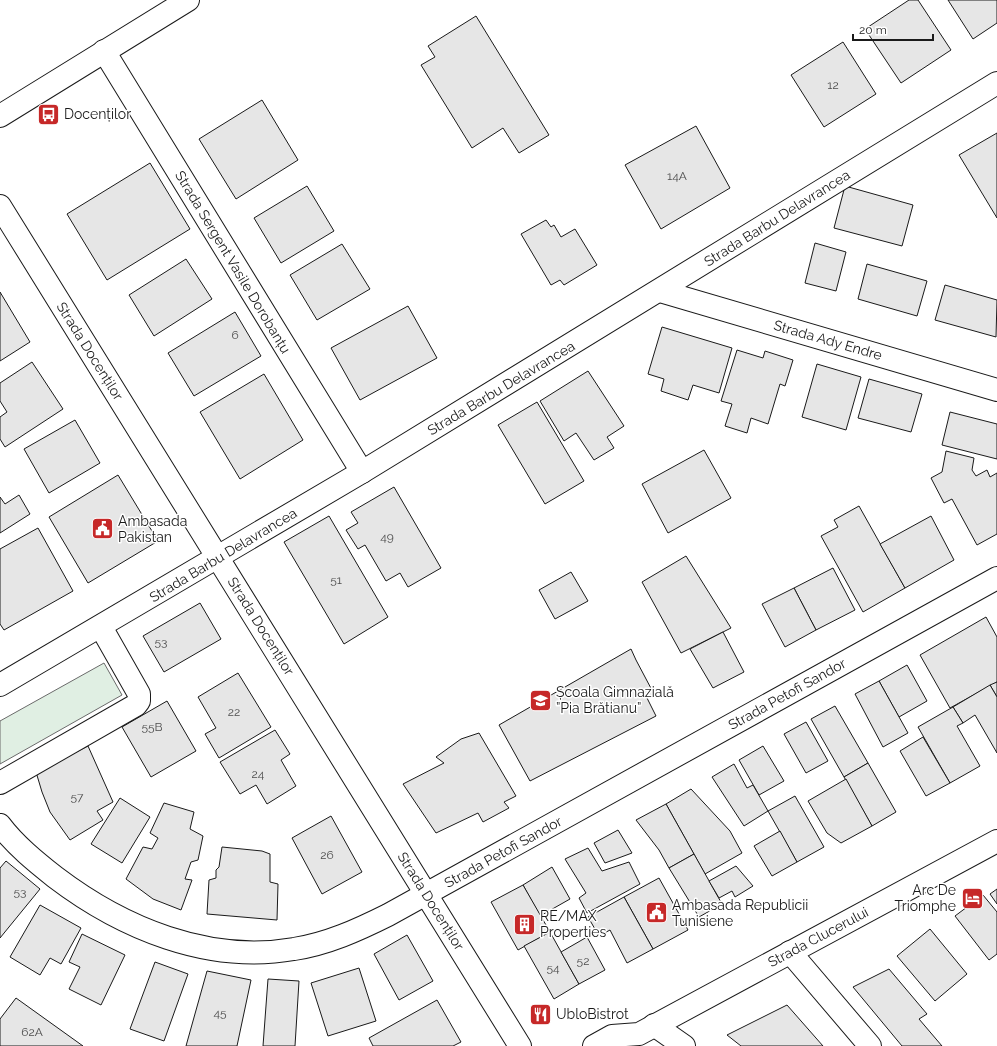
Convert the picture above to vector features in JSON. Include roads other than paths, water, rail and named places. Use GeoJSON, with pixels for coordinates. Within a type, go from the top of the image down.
{"type":"FeatureCollection","features":[{"type":"Feature","properties":{"kind":"street"},"geometry":{"type":"LineString","coordinates":[[0,116],[188,0]]}},
{"type":"Feature","properties":{"kind":"street","name":"Strada Sergent Vasile Dorobanțu"},"geometry":{"type":"LineString","coordinates":[[104,51],[362,472]]}},
{"type":"Feature","properties":{"kind":"street","name":"Strada Barbu Delavrancea"},"geometry":{"type":"LineString","coordinates":[[0,686],[362,472],[997,83]]}},
{"type":"Feature","properties":{"kind":"street","name":"Strada Docenților"},"geometry":{"type":"LineString","coordinates":[[0,206],[520,1046]]}},
{"type":"Feature","properties":{"kind":"street","name":"Strada Ady Endre"},"geometry":{"type":"LineString","coordinates":[[660,290],[997,390]]}},
{"type":"Feature","properties":{"kind":"street","name":"Strada Petofi Sandor"},"geometry":{"type":"LineString","coordinates":[[0,825],[38,864],[75,892],[111,914],[148,931],[188,944],[222,951],[260,953],[288,950],[332,939],[359,929],[427,894],[997,578]]}},
{"type":"Feature","properties":{"kind":"street"},"geometry":{"type":"LineString","coordinates":[[0,783],[136,706],[139,701],[139,694],[101,627]]}},
{"type":"Feature","properties":{"kind":"street","name":"Strada Clucerului"},"geometry":{"type":"LineString","coordinates":[[594,1046],[612,1036],[641,1035],[790,952],[997,841]]}},
{"type":"Feature","properties":{"kind":"street"},"geometry":{"type":"LineString","coordinates":[[790,952],[870,1046]]}},
{"type":"Feature","properties":{"kind":"street"},"geometry":{"type":"LineString","coordinates":[[641,1035],[684,1046]]}},
{"type":"Feature","properties":{"kind":"place","name":"Docenților"},"geometry":{"type":"Point","coordinates":[48,114]}},
{"type":"Feature","properties":{"kind":"place","name":"Ambasada Pakistan"},"geometry":{"type":"Point","coordinates":[103,529]}},
{"type":"Feature","properties":{"kind":"place","name":"Școala Gimnazială ”Pia Brătianu”"},"geometry":{"type":"Point","coordinates":[540,700]}},
{"type":"Feature","properties":{"kind":"place","name":"Arc De Triomphe"},"geometry":{"type":"Point","coordinates":[972,898]}},
{"type":"Feature","properties":{"kind":"place","name":"Ambasada Republicii Tunisiene"},"geometry":{"type":"Point","coordinates":[656,913]}},
{"type":"Feature","properties":{"kind":"place","name":"RE/MAX Properties"},"geometry":{"type":"Point","coordinates":[524,924]}},
{"type":"Feature","properties":{"kind":"place","name":"UbloBistrot"},"geometry":{"type":"Point","coordinates":[541,1014]}}]}
